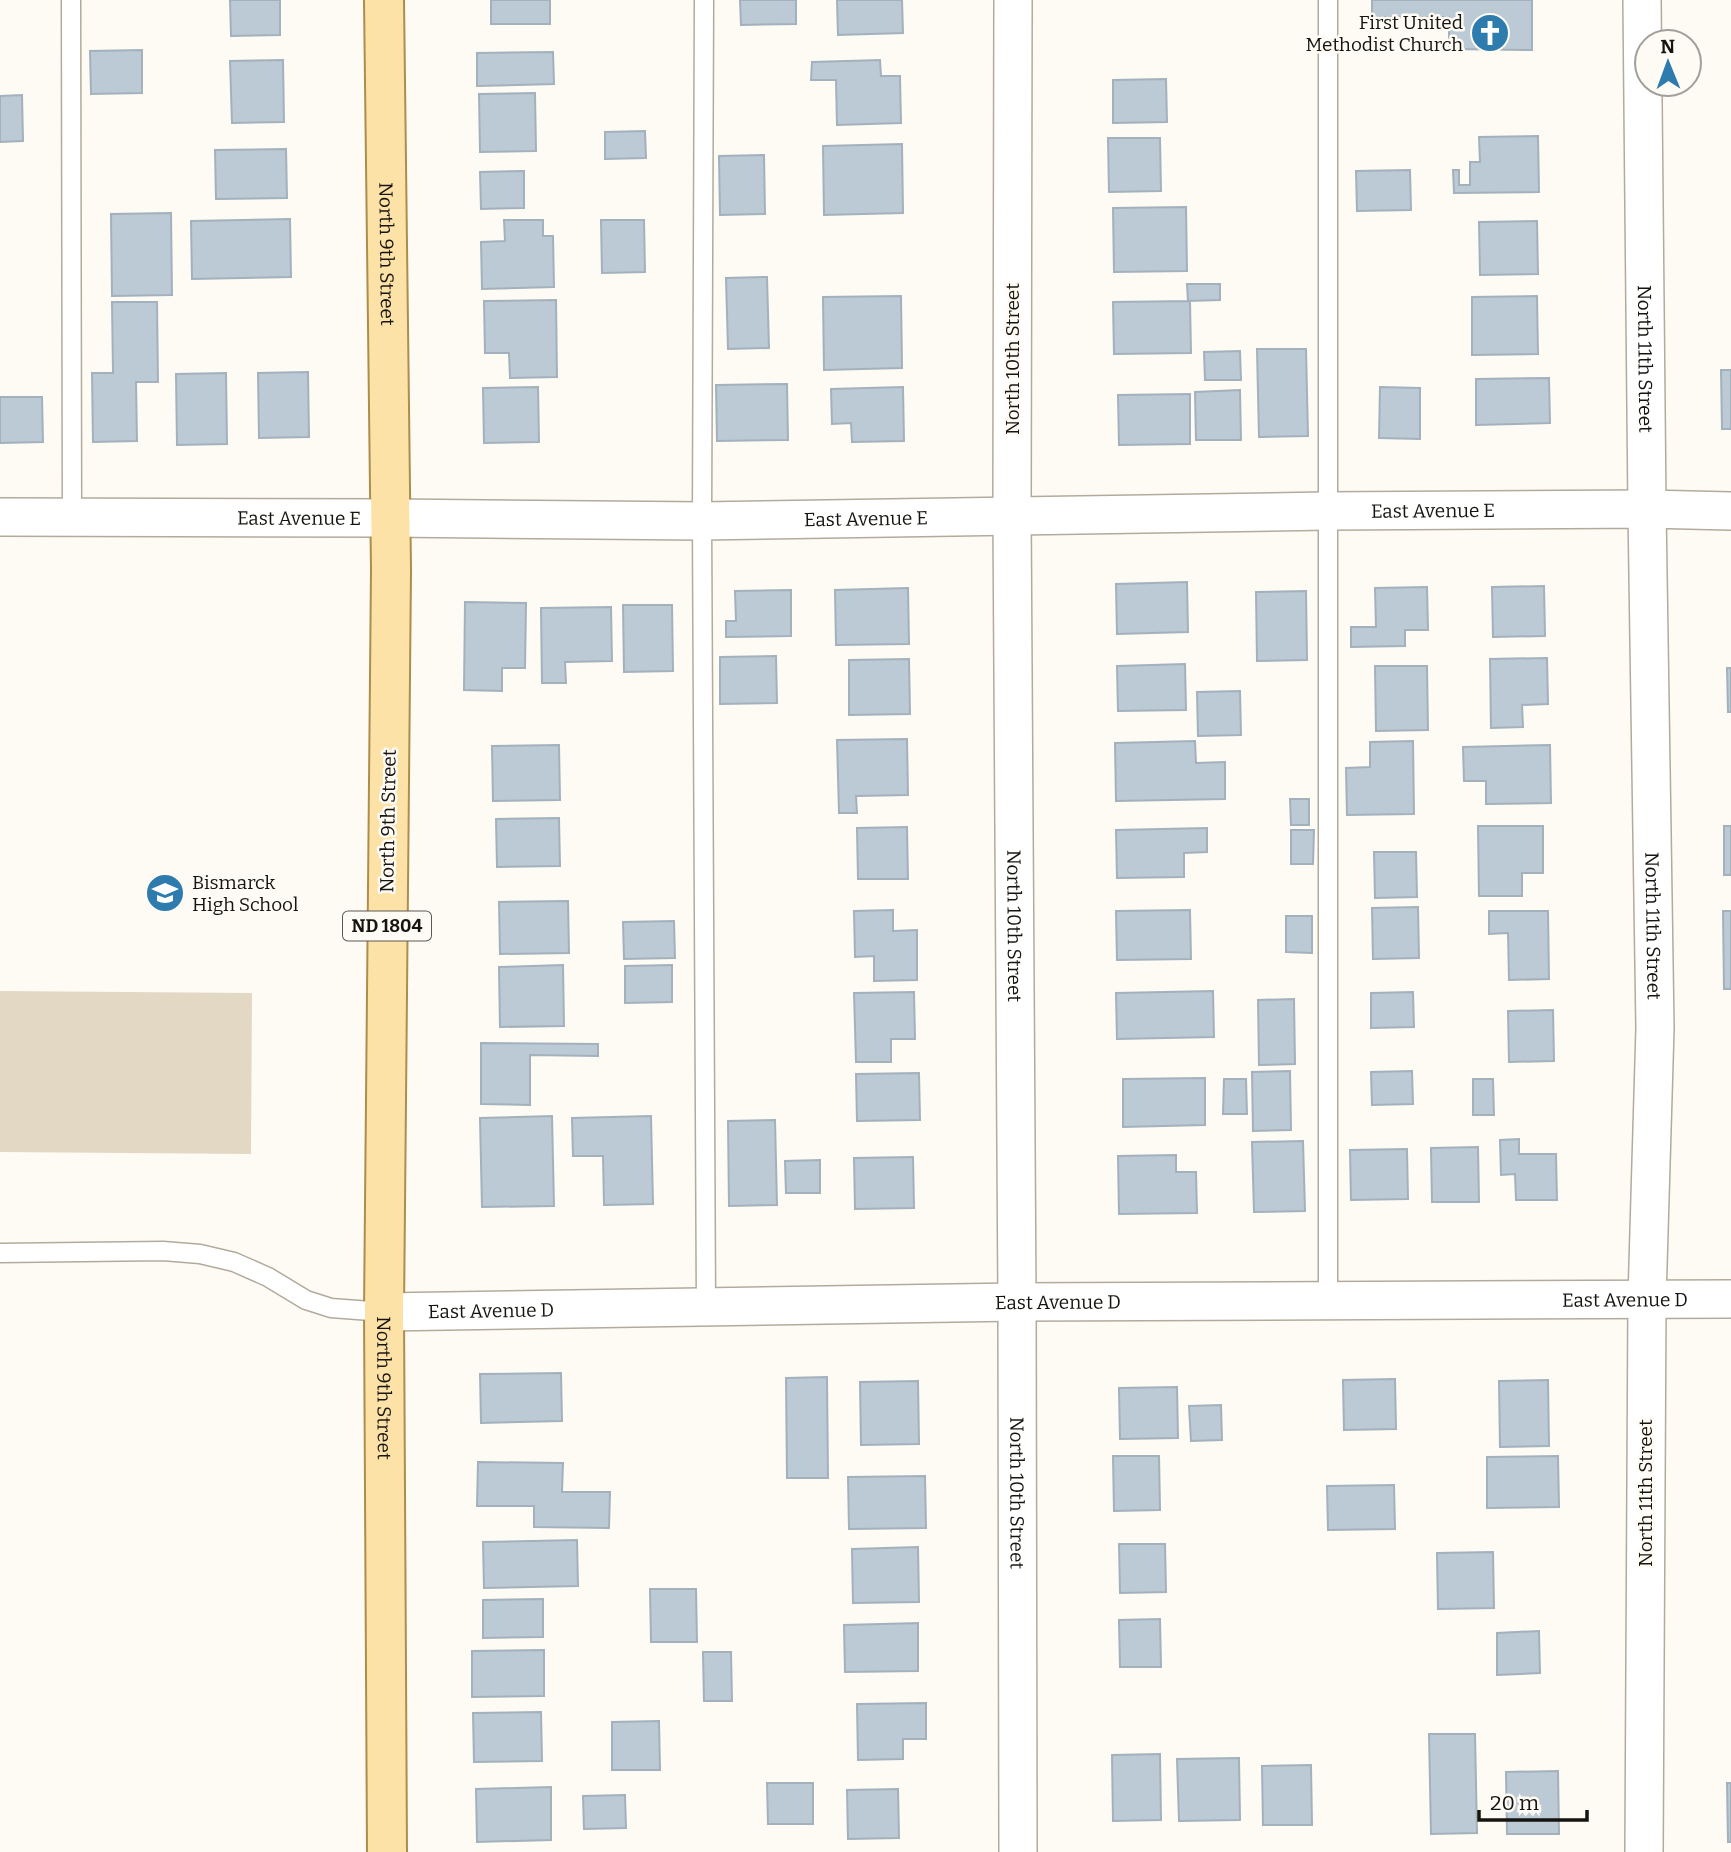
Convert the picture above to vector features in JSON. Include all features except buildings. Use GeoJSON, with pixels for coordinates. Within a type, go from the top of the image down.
{"type":"FeatureCollection","features":[{"type":"Feature","properties":{"kind":"main road","name":"North 9th Street"},"geometry":{"type":"LineString","coordinates":[[384,0],[390,518],[384,1312],[387,1852]]}},
{"type":"Feature","properties":{"kind":"street","name":"North 10th Street"},"geometry":{"type":"LineString","coordinates":[[1013,0],[1012,515],[1018,1852]]}},
{"type":"Feature","properties":{"kind":"street","name":"North 11th Street"},"geometry":{"type":"LineString","coordinates":[[1642,0],[1655,1028],[1647,1299],[1644,1852]]}},
{"type":"Feature","properties":{"kind":"street","name":"East Avenue E"},"geometry":{"type":"LineString","coordinates":[[0,517],[702,521],[1327,511],[1731,511]]}},
{"type":"Feature","properties":{"kind":"street","name":"East Avenue D"},"geometry":{"type":"LineString","coordinates":[[384,1312],[1017,1302],[1731,1299]]}},
{"type":"Feature","properties":{"kind":"lane"},"geometry":{"type":"LineString","coordinates":[[71,0],[72,517]]}},
{"type":"Feature","properties":{"kind":"lane"},"geometry":{"type":"LineString","coordinates":[[704,0],[702,521],[706,1307]]}},
{"type":"Feature","properties":{"kind":"lane"},"geometry":{"type":"LineString","coordinates":[[1328,0],[1328,1301]]}},
{"type":"Feature","properties":{"kind":"lane"},"geometry":{"type":"LineString","coordinates":[[0,1253],[163,1251],[200,1254],[234,1262],[268,1277],[306,1300],[331,1308],[384,1312]]}},
{"type":"Feature","properties":{"kind":"shaded area"},"geometry":{"type":"Polygon","coordinates":[[[0,991],[252,993],[251,1154],[0,1152],[0,991]]]}},
{"type":"Feature","properties":{"kind":"place","name":"First United Methodist Church"},"geometry":{"type":"Point","coordinates":[1490,33]}},
{"type":"Feature","properties":{"kind":"place","name":"Bismarck High School"},"geometry":{"type":"Point","coordinates":[165,893]}}]}
